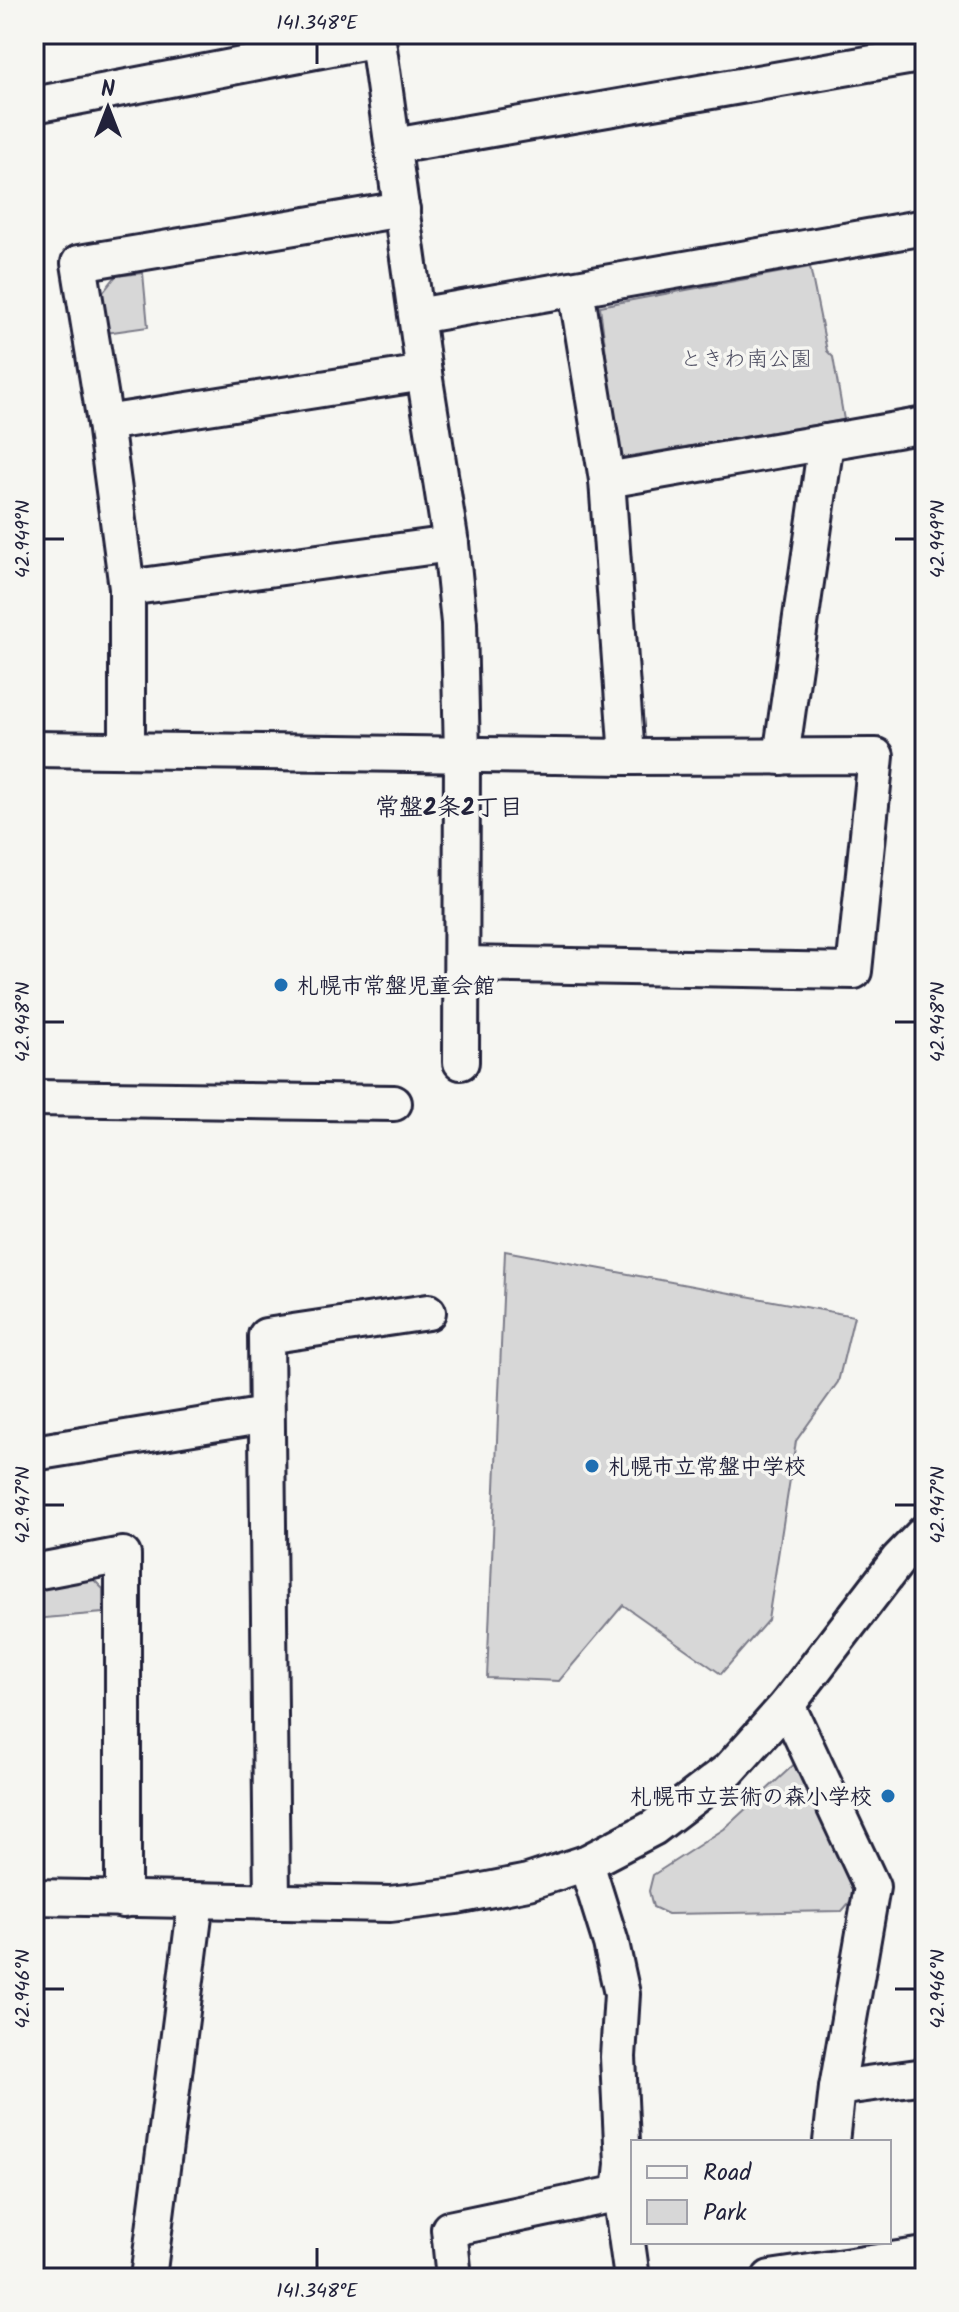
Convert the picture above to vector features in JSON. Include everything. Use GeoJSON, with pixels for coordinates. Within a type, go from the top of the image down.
{"type":"FeatureCollection","features":[{"type":"Feature","properties":{"kind":"street"},"geometry":{"type":"LineString","coordinates":[[34,105],[378,37],[451,544],[459,623],[461,1062]]}},
{"type":"Feature","properties":{"kind":"street"},"geometry":{"type":"LineString","coordinates":[[394,146],[925,54]]}},
{"type":"Feature","properties":{"kind":"street"},"geometry":{"type":"LineString","coordinates":[[127,749],[127,588],[79,263],[402,209]]}},
{"type":"Feature","properties":{"kind":"street"},"geometry":{"type":"LineString","coordinates":[[417,316],[925,227]]}},
{"type":"Feature","properties":{"kind":"street"},"geometry":{"type":"LineString","coordinates":[[576,289],[607,480],[627,757]]}},
{"type":"Feature","properties":{"kind":"street"},"geometry":{"type":"LineString","coordinates":[[105,423],[424,373]]}},
{"type":"Feature","properties":{"kind":"street"},"geometry":{"type":"LineString","coordinates":[[607,480],[925,425]]}},
{"type":"Feature","properties":{"kind":"street"},"geometry":{"type":"LineString","coordinates":[[781,757],[826,442]]}},
{"type":"Feature","properties":{"kind":"street"},"geometry":{"type":"LineString","coordinates":[[127,588],[451,544]]}},
{"type":"Feature","properties":{"kind":"street"},"geometry":{"type":"LineString","coordinates":[[34,749],[627,757],[876,756],[854,971],[462,964]]}},
{"type":"Feature","properties":{"kind":"street"},"geometry":{"type":"LineString","coordinates":[[34,1098],[394,1103]]}},
{"type":"Feature","properties":{"kind":"street"},"geometry":{"type":"LineString","coordinates":[[272,1902],[266,1336],[428,1312]]}},
{"type":"Feature","properties":{"kind":"street"},"geometry":{"type":"LineString","coordinates":[[34,1453],[266,1415]]}},
{"type":"Feature","properties":{"kind":"street"},"geometry":{"type":"LineString","coordinates":[[34,1897],[404,1902],[457,1896],[528,1882],[586,1863],[653,1828],[729,1770],[787,1705],[898,1560],[925,1532]]}},
{"type":"Feature","properties":{"kind":"street"},"geometry":{"type":"LineString","coordinates":[[34,1572],[123,1555],[123,1900]]}},
{"type":"Feature","properties":{"kind":"street"},"geometry":{"type":"LineString","coordinates":[[787,1705],[872,1887],[837,2088],[831,2140]]}},
{"type":"Feature","properties":{"kind":"street"},"geometry":{"type":"LineString","coordinates":[[586,1863],[611,1943],[622,1994],[618,2057],[623,2164],[620,2193],[632,2278]]}},
{"type":"Feature","properties":{"kind":"street"},"geometry":{"type":"LineString","coordinates":[[148,2278],[196,1901]]}},
{"type":"Feature","properties":{"kind":"street"},"geometry":{"type":"LineString","coordinates":[[837,2088],[925,2076]]}},
{"type":"Feature","properties":{"kind":"street"},"geometry":{"type":"LineString","coordinates":[[454,2278],[449,2229],[620,2193]]}},
{"type":"Feature","properties":{"kind":"street"},"geometry":{"type":"LineString","coordinates":[[770,2278],[819,2263],[925,2255]]}},
{"type":"Feature","properties":{"kind":"green space","name":"ときわ南公園"},"geometry":{"type":"Polygon","coordinates":[[[810,267],[827,351],[833,357],[844,420],[619,458],[600,306],[810,267]]]}},
{"type":"Feature","properties":{"kind":"green space"},"geometry":{"type":"Polygon","coordinates":[[[143,273],[148,327],[105,333],[101,295],[116,276],[143,273]]]}},
{"type":"Feature","properties":{"kind":"green space"},"geometry":{"type":"Polygon","coordinates":[[[505,1251],[854,1316],[838,1382],[796,1441],[768,1620],[721,1674],[623,1605],[559,1681],[487,1678],[505,1251]]]}},
{"type":"Feature","properties":{"kind":"green space"},"geometry":{"type":"Polygon","coordinates":[[[91,1577],[103,1589],[103,1613],[34,1619],[34,1585],[91,1577]]]}},
{"type":"Feature","properties":{"kind":"green space"},"geometry":{"type":"Polygon","coordinates":[[[800,1759],[856,1895],[842,1911],[668,1914],[653,1907],[649,1891],[653,1875],[724,1829],[800,1759]]]}},
{"type":"Feature","properties":{"kind":"place","name":"札幌市常盤児童会館"},"geometry":{"type":"Point","coordinates":[281,985]}},
{"type":"Feature","properties":{"kind":"place","name":"札幌市立常盤中学校"},"geometry":{"type":"Point","coordinates":[592,1466]}},
{"type":"Feature","properties":{"kind":"place","name":"札幌市立芸術の森小学校"},"geometry":{"type":"Point","coordinates":[888,1796]}},
{"type":"Feature","properties":{"kind":"district","name":"常盤2条2丁目"},"geometry":{"type":"Point","coordinates":[449,807]}}]}
